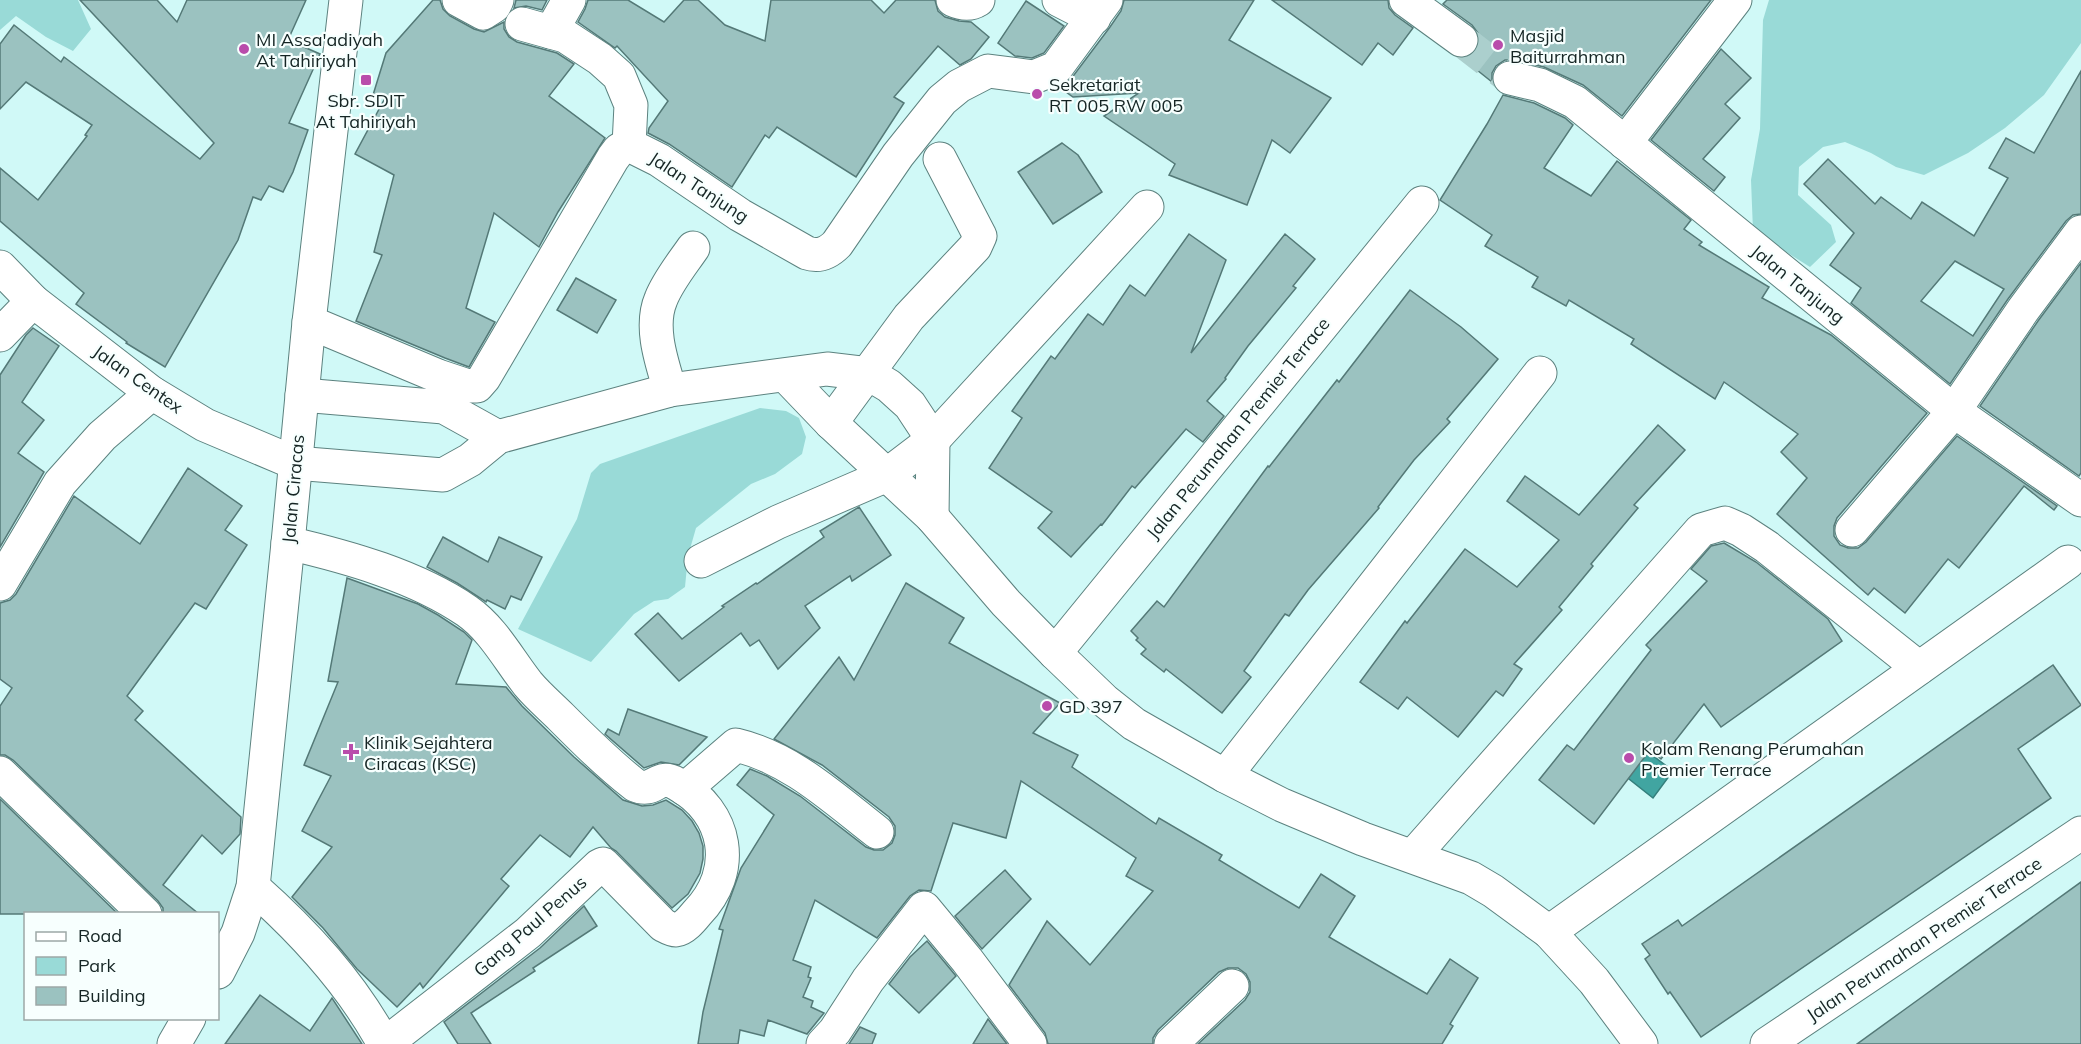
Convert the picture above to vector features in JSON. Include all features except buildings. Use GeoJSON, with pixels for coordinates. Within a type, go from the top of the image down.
{"type":"FeatureCollection","features":[{"type":"Feature","properties":{"kind":"street","name":"Jalan Ciracas"},"geometry":{"type":"LineString","coordinates":[[219,970],[238,933],[253,887],[309,322],[346,0]]}},
{"type":"Feature","properties":{"kind":"street"},"geometry":{"type":"LineString","coordinates":[[459,0],[483,13],[494,6],[498,0]]}},
{"type":"Feature","properties":{"kind":"street"},"geometry":{"type":"LineString","coordinates":[[569,0],[537,28],[565,36],[580,44],[619,76],[631,105],[629,145]]}},
{"type":"Feature","properties":{"kind":"street"},"geometry":{"type":"LineString","coordinates":[[953,0],[962,4],[971,4],[978,0]]}},
{"type":"Feature","properties":{"kind":"street"},"geometry":{"type":"LineString","coordinates":[[1059,0],[1100,9]]}},
{"type":"Feature","properties":{"kind":"street"},"geometry":{"type":"LineString","coordinates":[[1625,143],[1735,0]]}},
{"type":"Feature","properties":{"kind":"street"},"geometry":{"type":"LineString","coordinates":[[1425,5],[1461,40]]}},
{"type":"Feature","properties":{"kind":"street","name":"Jalan Tanjung"},"geometry":{"type":"LineString","coordinates":[[309,322],[438,376],[468,386],[477,386],[484,378],[613,158],[629,145],[659,160],[740,215],[797,248],[814,255],[823,254],[837,244],[898,155],[933,111],[959,86],[988,71],[1034,77],[1050,72],[1063,62],[1100,9]]}},
{"type":"Feature","properties":{"kind":"street","name":"Jalan Tanjung"},"geometry":{"type":"LineString","coordinates":[[1510,78],[1540,85],[1575,102],[1954,411],[2081,501]]}},
{"type":"Feature","properties":{"kind":"street"},"geometry":{"type":"LineString","coordinates":[[831,423],[909,318],[970,254],[980,236],[940,159]]}},
{"type":"Feature","properties":{"kind":"street","name":"Jalan Perumahan Premier Terrace"},"geometry":{"type":"LineString","coordinates":[[1055,653],[1422,203]]}},
{"type":"Feature","properties":{"kind":"street"},"geometry":{"type":"LineString","coordinates":[[700,561],[778,522],[887,475],[933,440],[1147,207]]}},
{"type":"Feature","properties":{"kind":"street"},"geometry":{"type":"LineString","coordinates":[[1852,530],[1954,411],[2022,310],[2081,232]]}},
{"type":"Feature","properties":{"kind":"street"},"geometry":{"type":"LineString","coordinates":[[670,390],[660,355],[657,315],[661,299],[693,248]]}},
{"type":"Feature","properties":{"kind":"street","name":"Jalan Centex"},"geometry":{"type":"LineString","coordinates":[[0,267],[33,301],[152,393],[205,425],[295,463]]}},
{"type":"Feature","properties":{"kind":"street"},"geometry":{"type":"LineString","coordinates":[[0,335],[33,301]]}},
{"type":"Feature","properties":{"kind":"street"},"geometry":{"type":"LineString","coordinates":[[295,463],[443,475],[470,460],[498,437],[670,390],[827,369],[868,374],[890,386],[910,405],[933,440],[932,517]]}},
{"type":"Feature","properties":{"kind":"street"},"geometry":{"type":"LineString","coordinates":[[1225,776],[1540,373]]}},
{"type":"Feature","properties":{"kind":"street"},"geometry":{"type":"LineString","coordinates":[[786,376],[831,423],[932,517],[1006,603],[1055,653],[1134,724],[1225,776],[1282,805],[1363,839],[1471,878],[1493,891],[1549,932],[1594,981],[1641,1044]]}},
{"type":"Feature","properties":{"kind":"street"},"geometry":{"type":"LineString","coordinates":[[0,584],[60,483],[102,436],[152,393]]}},
{"type":"Feature","properties":{"kind":"street"},"geometry":{"type":"LineString","coordinates":[[302,395],[444,407],[498,437]]}},
{"type":"Feature","properties":{"kind":"street"},"geometry":{"type":"LineString","coordinates":[[1413,856],[1701,530],[1725,523],[1741,530],[1767,547],[1919,668]]}},
{"type":"Feature","properties":{"kind":"street"},"geometry":{"type":"LineString","coordinates":[[288,543],[346,557],[390,573],[438,594],[468,612],[483,626],[530,686],[592,748],[627,779],[642,788],[650,787],[662,779],[674,782],[685,789],[736,745],[753,749],[781,761],[877,832]]}},
{"type":"Feature","properties":{"kind":"street"},"geometry":{"type":"LineString","coordinates":[[1549,932],[2068,562]]}},
{"type":"Feature","properties":{"kind":"street"},"geometry":{"type":"LineString","coordinates":[[0,773],[143,912]]}},
{"type":"Feature","properties":{"kind":"street","name":"Gang Paul Penus"},"geometry":{"type":"LineString","coordinates":[[384,1044],[528,933],[598,866],[603,864],[663,925],[674,930],[688,922],[700,910],[721,872],[722,839],[708,810],[685,789]]}},
{"type":"Feature","properties":{"kind":"street","name":"Jalan Perumahan Premier Terrace"},"geometry":{"type":"LineString","coordinates":[[1767,1044],[2081,833]]}},
{"type":"Feature","properties":{"kind":"street"},"geometry":{"type":"LineString","coordinates":[[253,887],[293,924],[330,964],[367,1014],[384,1044]]}},
{"type":"Feature","properties":{"kind":"street"},"geometry":{"type":"LineString","coordinates":[[823,1044],[835,1031],[868,980],[924,908],[967,960],[1030,1044]]}},
{"type":"Feature","properties":{"kind":"street"},"geometry":{"type":"LineString","coordinates":[[1171,1044],[1233,986]]}},
{"type":"Feature","properties":{"kind":"street"},"geometry":{"type":"LineString","coordinates":[[174,1044],[188,1020]]}},
{"type":"Feature","properties":{"kind":"green space"},"geometry":{"type":"Polygon","coordinates":[[[0,0],[78,0],[91,29],[73,51],[46,37],[16,16],[0,30],[0,0]]]}},
{"type":"Feature","properties":{"kind":"green space"},"geometry":{"type":"Polygon","coordinates":[[[1769,0],[2081,0],[2081,43],[2044,95],[2005,128],[1968,153],[1924,175],[1896,167],[1845,142],[1823,147],[1799,167],[1798,195],[1831,225],[1836,242],[1810,267],[1753,231],[1751,180],[1760,129],[1763,20],[1769,0]]]}},
{"type":"Feature","properties":{"kind":"green space"},"geometry":{"type":"Polygon","coordinates":[[[760,408],[786,411],[799,418],[806,437],[802,454],[775,474],[751,484],[696,528],[688,556],[685,587],[668,599],[654,601],[634,614],[591,662],[518,629],[577,519],[591,473],[600,464],[760,408]]]}},
{"type":"Feature","properties":{"kind":"shaded area","name":"Kolam Renang Perumahan Premier Terrace"},"geometry":{"type":"Polygon","coordinates":[[[1606,720],[1673,771],[1653,798],[1586,745],[1606,720]]]}},
{"type":"Feature","properties":{"kind":"tunnel"},"geometry":{"type":"LineString","coordinates":[[1461,40],[1510,78]]}},
{"type":"Feature","properties":{"kind":"place","name":"Masjid Baiturrahman"},"geometry":{"type":"Point","coordinates":[1498,45]}},
{"type":"Feature","properties":{"kind":"place","name":"MI Assa'adiyah At Tahiriyah"},"geometry":{"type":"Point","coordinates":[244,49]}},
{"type":"Feature","properties":{"kind":"place","name":"Sbr. SDIT At Tahiriyah"},"geometry":{"type":"Point","coordinates":[366,80]}},
{"type":"Feature","properties":{"kind":"place","name":"Sekretariat RT 005 RW 005"},"geometry":{"type":"Point","coordinates":[1037,94]}},
{"type":"Feature","properties":{"kind":"place","name":"GD 397"},"geometry":{"type":"Point","coordinates":[1047,706]}},
{"type":"Feature","properties":{"kind":"place","name":"Klinik Sejahtera Ciracas (KSC)"},"geometry":{"type":"Point","coordinates":[351,752]}},
{"type":"Feature","properties":{"kind":"place","name":"Kolam Renang Perumahan Premier Terrace"},"geometry":{"type":"Point","coordinates":[1629,758]}}]}
